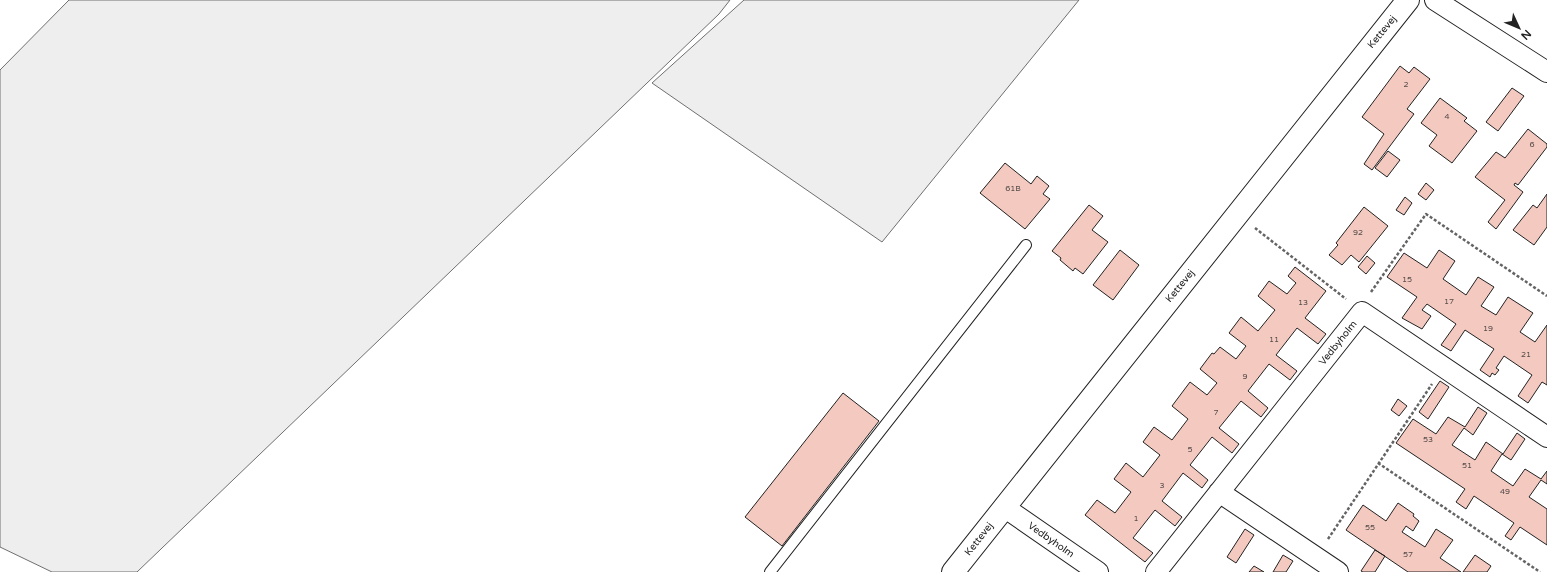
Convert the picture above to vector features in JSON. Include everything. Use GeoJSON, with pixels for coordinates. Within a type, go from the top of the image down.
{"type":"FeatureCollection","features":[{"type":"Feature","properties":{"kind":"street","name":"Kettevej"},"geometry":{"type":"LineString","coordinates":[[953,572],[1408,0]]}},
{"type":"Feature","properties":{"kind":"street"},"geometry":{"type":"LineString","coordinates":[[1435,0],[1547,72]]}},
{"type":"Feature","properties":{"kind":"street","name":"Vedbyholm"},"geometry":{"type":"LineString","coordinates":[[1156,572],[1362,312],[1547,437]]}},
{"type":"Feature","properties":{"kind":"street"},"geometry":{"type":"LineString","coordinates":[[1219,492],[1338,572]]}},
{"type":"Feature","properties":{"kind":"street","name":"Vedbyholm"},"geometry":{"type":"LineString","coordinates":[[1004,507],[1098,572]]}},
{"type":"Feature","properties":{"kind":"lane"},"geometry":{"type":"LineString","coordinates":[[770,572],[1026,245]]}},
{"type":"Feature","properties":{"kind":"path"},"geometry":{"type":"LineString","coordinates":[[1238,214],[1362,312],[1367,298],[1426,214],[1547,296]]}},
{"type":"Feature","properties":{"kind":"path"},"geometry":{"type":"LineString","coordinates":[[1316,557],[1443,367]]}},
{"type":"Feature","properties":{"kind":"path"},"geometry":{"type":"LineString","coordinates":[[1378,463],[1540,572]]}},
{"type":"Feature","properties":{"kind":"shaded area"},"geometry":{"type":"Polygon","coordinates":[[[69,0],[730,0],[719,14],[137,572],[52,572],[0,547],[0,70],[69,0]]]}},
{"type":"Feature","properties":{"kind":"shaded area"},"geometry":{"type":"Polygon","coordinates":[[[744,0],[1079,0],[882,242],[652,83],[744,0]]]}},
{"type":"Feature","properties":{"kind":"building"},"geometry":{"type":"Polygon","coordinates":[[[1400,66],[1409,73],[1414,67],[1430,79],[1407,109],[1414,114],[1372,170],[1364,164],[1384,134],[1362,117],[1400,66]]]}},
{"type":"Feature","properties":{"kind":"building"},"geometry":{"type":"Polygon","coordinates":[[[1512,88],[1524,96],[1498,131],[1486,122],[1512,88]]]}},
{"type":"Feature","properties":{"kind":"building"},"geometry":{"type":"Polygon","coordinates":[[[1440,98],[1467,118],[1464,121],[1477,131],[1452,163],[1429,146],[1437,135],[1421,123],[1440,98]]]}},
{"type":"Feature","properties":{"kind":"building"},"geometry":{"type":"Polygon","coordinates":[[[1528,129],[1547,144],[1547,147],[1518,185],[1515,183],[1514,185],[1523,192],[1496,229],[1488,222],[1505,200],[1475,177],[1496,152],[1505,158],[1528,129]]]}},
{"type":"Feature","properties":{"kind":"building"},"geometry":{"type":"Polygon","coordinates":[[[1388,151],[1400,160],[1387,177],[1375,168],[1388,151]]]}},
{"type":"Feature","properties":{"kind":"building"},"geometry":{"type":"Polygon","coordinates":[[[1005,163],[1031,184],[1037,176],[1049,186],[1043,194],[1050,199],[1025,229],[980,193],[1005,163]]]}},
{"type":"Feature","properties":{"kind":"building"},"geometry":{"type":"Polygon","coordinates":[[[1426,183],[1434,190],[1426,200],[1418,194],[1426,183]]]}},
{"type":"Feature","properties":{"kind":"building"},"geometry":{"type":"Polygon","coordinates":[[[1547,194],[1547,227],[1534,245],[1513,230],[1533,205],[1537,208],[1547,194]]]}},
{"type":"Feature","properties":{"kind":"building"},"geometry":{"type":"Polygon","coordinates":[[[1405,197],[1412,203],[1404,215],[1396,210],[1405,197]]]}},
{"type":"Feature","properties":{"kind":"building"},"geometry":{"type":"Polygon","coordinates":[[[1089,205],[1103,216],[1092,230],[1108,242],[1083,274],[1075,268],[1073,271],[1052,251],[1089,205]]]}},
{"type":"Feature","properties":{"kind":"building"},"geometry":{"type":"Polygon","coordinates":[[[1364,207],[1388,226],[1359,262],[1351,255],[1342,265],[1329,255],[1338,245],[1336,243],[1364,207]]]}},
{"type":"Feature","properties":{"kind":"building"},"geometry":{"type":"Polygon","coordinates":[[[1120,250],[1139,265],[1113,300],[1093,285],[1120,250]]]}},
{"type":"Feature","properties":{"kind":"building"},"geometry":{"type":"Polygon","coordinates":[[[1439,250],[1455,261],[1443,279],[1466,295],[1478,277],[1494,287],[1481,306],[1496,315],[1508,297],[1533,313],[1520,332],[1535,342],[1547,325],[1547,385],[1542,382],[1528,403],[1518,396],[1532,375],[1504,356],[1496,368],[1499,370],[1495,375],[1492,373],[1490,377],[1480,370],[1494,349],[1465,330],[1451,351],[1441,345],[1456,324],[1427,304],[1422,310],[1431,316],[1422,329],[1402,318],[1417,297],[1387,277],[1404,253],[1427,268],[1439,250]]]}},
{"type":"Feature","properties":{"kind":"building"},"geometry":{"type":"Polygon","coordinates":[[[1367,256],[1375,263],[1366,274],[1358,267],[1367,256]]]}},
{"type":"Feature","properties":{"kind":"building"},"geometry":{"type":"Polygon","coordinates":[[[1295,267],[1326,291],[1305,318],[1326,334],[1318,344],[1297,328],[1276,355],[1297,371],[1290,380],[1269,364],[1248,391],[1268,408],[1261,417],[1241,401],[1219,428],[1239,444],[1232,453],[1212,437],[1190,465],[1208,480],[1202,488],[1183,473],[1162,501],[1182,517],[1175,526],[1155,510],[1133,538],[1153,553],[1145,562],[1085,515],[1097,500],[1115,513],[1131,492],[1114,479],[1126,463],[1143,477],[1160,455],[1143,442],[1154,427],[1172,440],[1188,419],[1172,406],[1190,382],[1207,395],[1217,383],[1200,369],[1212,353],[1214,354],[1220,347],[1236,359],[1246,346],[1229,333],[1241,317],[1258,331],[1275,310],[1258,296],[1269,281],[1287,294],[1296,283],[1288,276],[1295,267]]]}},
{"type":"Feature","properties":{"kind":"building"},"geometry":{"type":"Polygon","coordinates":[[[1440,381],[1449,387],[1428,419],[1419,412],[1440,381]]]}},
{"type":"Feature","properties":{"kind":"building"},"geometry":{"type":"Polygon","coordinates":[[[843,393],[879,421],[782,546],[745,517],[843,393]]]}},
{"type":"Feature","properties":{"kind":"building"},"geometry":{"type":"Polygon","coordinates":[[[1398,399],[1407,406],[1399,416],[1391,410],[1398,399]]]}},
{"type":"Feature","properties":{"kind":"building"},"geometry":{"type":"Polygon","coordinates":[[[1478,407],[1487,413],[1473,435],[1464,428],[1452,445],[1475,460],[1486,442],[1503,454],[1517,433],[1525,439],[1511,460],[1502,454],[1491,471],[1513,486],[1525,469],[1541,479],[1547,471],[1547,484],[1541,480],[1529,497],[1547,509],[1547,545],[1520,527],[1511,540],[1505,536],[1514,523],[1474,496],[1466,509],[1456,502],[1465,489],[1396,443],[1413,419],[1436,434],[1448,417],[1465,427],[1478,407]]]}},
{"type":"Feature","properties":{"kind":"building"},"geometry":{"type":"Polygon","coordinates":[[[1398,503],[1414,514],[1413,516],[1419,521],[1413,531],[1406,526],[1402,532],[1425,547],[1436,529],[1453,540],[1440,558],[1461,572],[1408,572],[1346,530],[1363,505],[1386,521],[1398,503]]]}},
{"type":"Feature","properties":{"kind":"building"},"geometry":{"type":"Polygon","coordinates":[[[1245,529],[1254,535],[1236,563],[1227,557],[1245,529]]]}},
{"type":"Feature","properties":{"kind":"building"},"geometry":{"type":"Polygon","coordinates":[[[1375,550],[1385,556],[1375,572],[1361,571],[1375,550]]]}},
{"type":"Feature","properties":{"kind":"building"},"geometry":{"type":"Polygon","coordinates":[[[1283,555],[1293,561],[1286,572],[1273,572],[1283,555]]]}},
{"type":"Feature","properties":{"kind":"building"},"geometry":{"type":"Polygon","coordinates":[[[1475,555],[1491,566],[1487,572],[1463,572],[1475,555]]]}},
{"type":"Feature","properties":{"kind":"building"},"geometry":{"type":"Polygon","coordinates":[[[1254,566],[1264,572],[1249,572],[1254,566]]]}}]}
